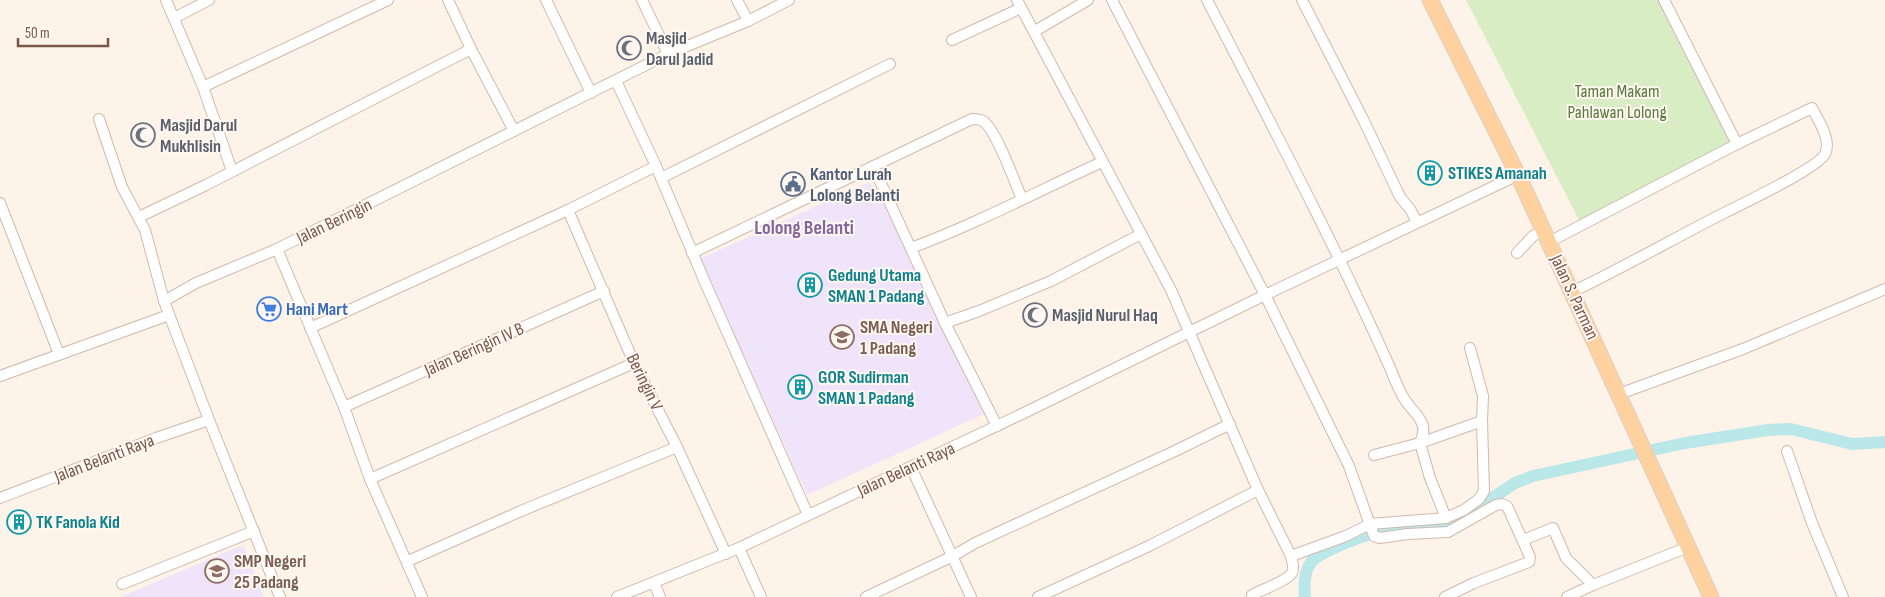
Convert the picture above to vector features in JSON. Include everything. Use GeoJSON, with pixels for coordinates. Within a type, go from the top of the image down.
{"type":"FeatureCollection","features":[{"type":"Feature","properties":{"kind":"main road","name":"Jalan S. Parman"},"geometry":{"type":"LineString","coordinates":[[1430,0],[1547,236],[1711,597]]}},
{"type":"Feature","properties":{"kind":"street"},"geometry":{"type":"LineString","coordinates":[[166,0],[203,87],[232,171]]}},
{"type":"Feature","properties":{"kind":"street"},"geometry":{"type":"LineString","coordinates":[[174,18],[209,0]]}},
{"type":"Feature","properties":{"kind":"street"},"geometry":{"type":"LineString","coordinates":[[203,87],[388,0]]}},
{"type":"Feature","properties":{"kind":"street"},"geometry":{"type":"LineString","coordinates":[[448,0],[471,49],[514,131]]}},
{"type":"Feature","properties":{"kind":"street"},"geometry":{"type":"LineString","coordinates":[[546,0],[591,93]]}},
{"type":"Feature","properties":{"kind":"street"},"geometry":{"type":"LineString","coordinates":[[642,0],[668,54]]}},
{"type":"Feature","properties":{"kind":"street"},"geometry":{"type":"LineString","coordinates":[[737,0],[748,21]]}},
{"type":"Feature","properties":{"kind":"street","name":"Jalan Beringin"},"geometry":{"type":"LineString","coordinates":[[164,301],[196,282],[277,249],[668,54],[748,21],[789,0]]}},
{"type":"Feature","properties":{"kind":"street"},"geometry":{"type":"LineString","coordinates":[[1035,31],[1088,0]]}},
{"type":"Feature","properties":{"kind":"street"},"geometry":{"type":"LineString","coordinates":[[1112,0],[1265,295],[1349,466],[1371,529],[1379,538],[1448,532],[1500,504],[1507,506],[1530,557],[1529,562],[1474,583],[1446,597]]}},
{"type":"Feature","properties":{"kind":"street"},"geometry":{"type":"LineString","coordinates":[[1207,0],[1340,259],[1401,393],[1420,419],[1423,428],[1423,436],[1420,443],[1430,478],[1446,518]]}},
{"type":"Feature","properties":{"kind":"street"},"geometry":{"type":"LineString","coordinates":[[1302,0],[1364,119],[1400,197],[1410,209],[1417,222]]}},
{"type":"Feature","properties":{"kind":"street"},"geometry":{"type":"LineString","coordinates":[[1664,0],[1738,144]]}},
{"type":"Feature","properties":{"kind":"street"},"geometry":{"type":"LineString","coordinates":[[952,40],[1019,4],[1035,31],[1102,162],[1171,290],[1191,332],[1258,490],[1291,556],[1292,573],[1250,596]]}},
{"type":"Feature","properties":{"kind":"street"},"geometry":{"type":"LineString","coordinates":[[139,217],[471,49]]}},
{"type":"Feature","properties":{"kind":"street"},"geometry":{"type":"LineString","coordinates":[[661,178],[890,64]]}},
{"type":"Feature","properties":{"kind":"street"},"geometry":{"type":"LineString","coordinates":[[616,81],[656,166],[692,253],[808,515]]}},
{"type":"Feature","properties":{"kind":"street"},"geometry":{"type":"LineString","coordinates":[[1517,253],[1533,236],[1547,236],[1812,108],[1827,143],[1823,156],[1804,171],[1637,260],[1572,292]]}},
{"type":"Feature","properties":{"kind":"street"},"geometry":{"type":"LineString","coordinates":[[99,119],[122,187],[145,230],[169,315],[280,597]]}},
{"type":"Feature","properties":{"kind":"street"},"geometry":{"type":"LineString","coordinates":[[692,253],[972,119],[978,119],[988,126],[1022,198]]}},
{"type":"Feature","properties":{"kind":"street"},"geometry":{"type":"LineString","coordinates":[[911,248],[956,231],[1022,198],[1102,162]]}},
{"type":"Feature","properties":{"kind":"street"},"geometry":{"type":"LineString","coordinates":[[310,328],[568,210],[656,166]]}},
{"type":"Feature","properties":{"kind":"street"},"geometry":{"type":"LineString","coordinates":[[873,166],[945,323],[997,426]]}},
{"type":"Feature","properties":{"kind":"street","name":"Jalan Belanti Raya"},"geometry":{"type":"LineString","coordinates":[[617,597],[739,548],[1518,175]]}},
{"type":"Feature","properties":{"kind":"street"},"geometry":{"type":"LineString","coordinates":[[0,203],[59,354]]}},
{"type":"Feature","properties":{"kind":"street","name":"Beringin V"},"geometry":{"type":"LineString","coordinates":[[568,210],[634,363],[677,447],[726,554]]}},
{"type":"Feature","properties":{"kind":"street"},"geometry":{"type":"LineString","coordinates":[[945,323],[1051,282],[1141,234]]}},
{"type":"Feature","properties":{"kind":"street"},"geometry":{"type":"LineString","coordinates":[[277,249],[344,407],[370,479],[408,561],[422,597]]}},
{"type":"Feature","properties":{"kind":"street"},"geometry":{"type":"LineString","coordinates":[[1619,394],[1744,348],[1885,289]]}},
{"type":"Feature","properties":{"kind":"street","name":"Jalan Beringin IV B"},"geometry":{"type":"LineString","coordinates":[[344,407],[604,291]]}},
{"type":"Feature","properties":{"kind":"street"},"geometry":{"type":"LineString","coordinates":[[0,376],[169,315]]}},
{"type":"Feature","properties":{"kind":"street"},"geometry":{"type":"LineString","coordinates":[[1291,556],[1371,529],[1446,518],[1464,510],[1478,499],[1484,491],[1482,421],[1484,396],[1470,348]]}},
{"type":"Feature","properties":{"kind":"street"},"geometry":{"type":"LineString","coordinates":[[370,479],[634,363]]}},
{"type":"Feature","properties":{"kind":"street","name":"Jalan Belanti Raya"},"geometry":{"type":"LineString","coordinates":[[0,498],[156,438],[209,420]]}},
{"type":"Feature","properties":{"kind":"street"},"geometry":{"type":"LineString","coordinates":[[1374,455],[1420,443],[1482,421]]}},
{"type":"Feature","properties":{"kind":"street"},"geometry":{"type":"LineString","coordinates":[[866,597],[953,556],[975,543],[1230,424]]}},
{"type":"Feature","properties":{"kind":"street"},"geometry":{"type":"LineString","coordinates":[[408,561],[521,511],[677,447]]}},
{"type":"Feature","properties":{"kind":"street"},"geometry":{"type":"LineString","coordinates":[[1787,451],[1812,522],[1843,597]]}},
{"type":"Feature","properties":{"kind":"street"},"geometry":{"type":"LineString","coordinates":[[911,467],[971,597]]}},
{"type":"Feature","properties":{"kind":"street"},"geometry":{"type":"LineString","coordinates":[[1038,597],[1149,546],[1258,490]]}},
{"type":"Feature","properties":{"kind":"street"},"geometry":{"type":"LineString","coordinates":[[1523,540],[1554,529],[1566,558],[1594,585]]}},
{"type":"Feature","properties":{"kind":"street"},"geometry":{"type":"LineString","coordinates":[[122,584],[254,531]]}},
{"type":"Feature","properties":{"kind":"street"},"geometry":{"type":"LineString","coordinates":[[1567,597],[1688,547]]}},
{"type":"Feature","properties":{"kind":"street"},"geometry":{"type":"LineString","coordinates":[[739,548],[761,597]]}},
{"type":"Feature","properties":{"kind":"street"},"geometry":{"type":"LineString","coordinates":[[654,583],[660,597]]}},
{"type":"Feature","properties":{"kind":"shaded area","name":"SMA Negeri 1 Padang"},"geometry":{"type":"Polygon","coordinates":[[[869,182],[885,202],[984,414],[807,495],[700,259],[869,182]]]}},
{"type":"Feature","properties":{"kind":"shaded area","name":"SMP Negeri 25 Padang"},"geometry":{"type":"Polygon","coordinates":[[[243,545],[264,597],[120,597],[243,545]]]}},
{"type":"Feature","properties":{"kind":"green space","name":"Taman Makam Pahlawan Lolong"},"geometry":{"type":"Polygon","coordinates":[[[1466,0],[1663,0],[1739,141],[1581,224],[1466,0]]]}},
{"type":"Feature","properties":{"kind":"waterway"},"geometry":{"type":"LineString","coordinates":[[1305,597],[1305,578],[1308,568],[1313,560],[1320,555],[1366,535],[1389,529],[1441,526],[1455,523],[1515,483],[1533,476],[1685,443],[1768,430],[1791,429],[1852,444],[1885,442]]}},
{"type":"Feature","properties":{"kind":"place","name":"Masjid Darul Jadid"},"geometry":{"type":"Point","coordinates":[629,48]}},
{"type":"Feature","properties":{"kind":"place","name":"Masjid Darul Mukhlisin"},"geometry":{"type":"Point","coordinates":[143,135]}},
{"type":"Feature","properties":{"kind":"place","name":"STIKES Amanah"},"geometry":{"type":"Point","coordinates":[1430,173]}},
{"type":"Feature","properties":{"kind":"place","name":"Kantor Lurah Lolong Belanti"},"geometry":{"type":"Point","coordinates":[793,184]}},
{"type":"Feature","properties":{"kind":"place","name":"Gedung Utama SMAN 1 Padang"},"geometry":{"type":"Point","coordinates":[810,285]}},
{"type":"Feature","properties":{"kind":"place","name":"Hani Mart"},"geometry":{"type":"Point","coordinates":[269,309]}},
{"type":"Feature","properties":{"kind":"place","name":"Masjid Nurul Haq"},"geometry":{"type":"Point","coordinates":[1035,315]}},
{"type":"Feature","properties":{"kind":"place","name":"SMA Negeri 1 Padang"},"geometry":{"type":"Point","coordinates":[842,337]}},
{"type":"Feature","properties":{"kind":"place","name":"GOR Sudirman SMAN 1 Padang"},"geometry":{"type":"Point","coordinates":[800,387]}},
{"type":"Feature","properties":{"kind":"place","name":"TK Fanola Kid"},"geometry":{"type":"Point","coordinates":[19,522]}},
{"type":"Feature","properties":{"kind":"place","name":"SMP Negeri 25 Padang"},"geometry":{"type":"Point","coordinates":[217,571]}},
{"type":"Feature","properties":{"kind":"district","name":"Lolong Belanti"},"geometry":{"type":"Point","coordinates":[804,227]}}]}
